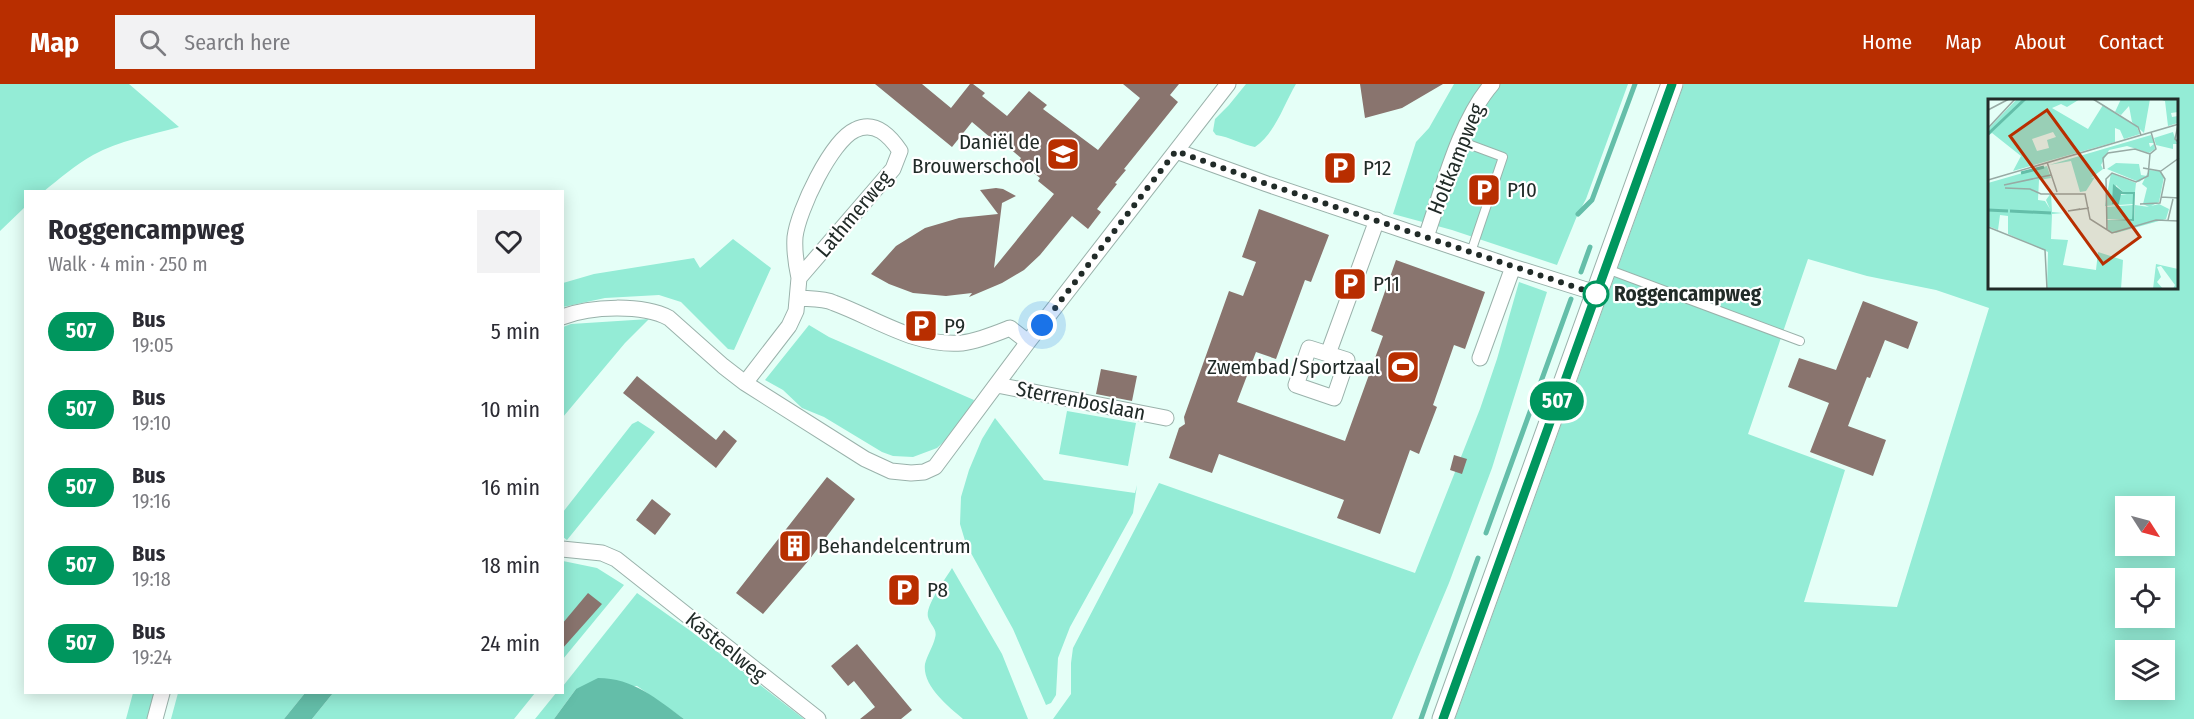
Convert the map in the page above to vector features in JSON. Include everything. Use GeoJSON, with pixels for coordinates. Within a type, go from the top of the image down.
{"type":"FeatureCollection","features":[{"type":"Feature","properties":{"kind":"main road"},"geometry":{"type":"LineString","coordinates":[[1443,719],[1672,84]]}},
{"type":"Feature","properties":{"kind":"street","name":"Sterrenboslaan"},"geometry":{"type":"LineString","coordinates":[[745,383],[865,459],[891,471],[924,472],[935,467],[1028,342],[1228,84]]}},
{"type":"Feature","properties":{"kind":"street","name":"Holtkampweg"},"geometry":{"type":"LineString","coordinates":[[1426,237],[1469,116],[1492,84]]}},
{"type":"Feature","properties":{"kind":"street","name":"Lathmerweg"},"geometry":{"type":"LineString","coordinates":[[745,383],[789,326],[796,311],[800,278],[795,251],[795,235],[810,189],[840,144],[854,130],[868,127],[883,131],[900,151],[893,169],[800,278]]}},
{"type":"Feature","properties":{"kind":"street"},"geometry":{"type":"LineString","coordinates":[[1176,151],[1512,267],[1596,293]]}},
{"type":"Feature","properties":{"kind":"street"},"geometry":{"type":"LineString","coordinates":[[1328,354],[1377,220]]}},
{"type":"Feature","properties":{"kind":"street"},"geometry":{"type":"LineString","coordinates":[[1480,358],[1512,267]]}},
{"type":"Feature","properties":{"kind":"street"},"geometry":{"type":"LineString","coordinates":[[798,298],[832,302],[904,333],[937,342],[962,342],[987,337],[1010,328],[1028,342]]}},
{"type":"Feature","properties":{"kind":"street"},"geometry":{"type":"LineString","coordinates":[[564,317],[612,308],[660,314],[669,318],[745,383]]}},
{"type":"Feature","properties":{"kind":"street","name":"Sterrenboslaan"},"geometry":{"type":"LineString","coordinates":[[997,385],[1166,418]]}},
{"type":"Feature","properties":{"kind":"street","name":"Kasteelweg"},"geometry":{"type":"LineString","coordinates":[[564,549],[602,553],[616,559],[818,719]]}},
{"type":"Feature","properties":{"kind":"street"},"geometry":{"type":"LineString","coordinates":[[155,719],[162,694]]}},
{"type":"Feature","properties":{"kind":"lane"},"geometry":{"type":"LineString","coordinates":[[1460,141],[1503,157],[1471,252]]}},
{"type":"Feature","properties":{"kind":"lane"},"geometry":{"type":"LineString","coordinates":[[1605,269],[1800,341]]}},
{"type":"Feature","properties":{"kind":"shaded area"},"geometry":{"type":"Polygon","coordinates":[[[0,84],[129,84],[179,127],[103,150],[67,172],[45,190],[24,190],[24,208],[0,231],[0,84]]]}},
{"type":"Feature","properties":{"kind":"shaded area"},"geometry":{"type":"Polygon","coordinates":[[[1246,84],[1296,84],[1274,127],[1255,147],[1216,135],[1213,131],[1215,119],[1246,84]]]}},
{"type":"Feature","properties":{"kind":"shaded area"},"geometry":{"type":"Polygon","coordinates":[[[1454,84],[1628,84],[1586,199],[1557,265],[1452,230],[1393,214],[1416,142],[1429,128],[1454,84]]]}},
{"type":"Feature","properties":{"kind":"shaded area"},"geometry":{"type":"Polygon","coordinates":[[[1684,84],[2194,84],[2194,719],[1455,719],[1684,84]],[[1808,259],[1748,434],[1845,470],[1804,602],[1897,607],[1989,308],[1936,290],[1867,276],[1808,259]]]}},
{"type":"Feature","properties":{"kind":"shaded area"},"geometry":{"type":"Polygon","coordinates":[[[733,239],[771,268],[734,350],[728,349],[681,302],[659,295],[605,298],[564,307],[564,283],[594,274],[694,258],[700,268],[733,239]]]}},
{"type":"Feature","properties":{"kind":"shaded area"},"geometry":{"type":"Polygon","coordinates":[[[1519,282],[1547,292],[1492,468],[1449,583],[1392,719],[1053,719],[1071,694],[1073,648],[1159,483],[1415,573],[1480,409],[1519,282]]]}},
{"type":"Feature","properties":{"kind":"shaded area"},"geometry":{"type":"Polygon","coordinates":[[[649,319],[625,343],[564,416],[564,327],[571,324],[649,319]]]}},
{"type":"Feature","properties":{"kind":"shaded area"},"geometry":{"type":"Polygon","coordinates":[[[809,325],[829,337],[974,400],[972,405],[953,433],[937,448],[913,457],[893,456],[882,452],[824,417],[802,408],[783,390],[765,380],[809,325]]]}},
{"type":"Feature","properties":{"kind":"shaded area"},"geometry":{"type":"Polygon","coordinates":[[[1067,411],[1136,423],[1128,466],[1059,454],[1067,411]]]}},
{"type":"Feature","properties":{"kind":"shaded area"},"geometry":{"type":"Polygon","coordinates":[[[995,418],[1044,480],[1135,493],[1137,485],[1133,513],[1070,627],[1058,658],[1056,695],[1051,703],[1046,705],[1013,629],[966,544],[960,524],[961,497],[969,470],[982,439],[995,418]]]}},
{"type":"Feature","properties":{"kind":"shaded area"},"geometry":{"type":"Polygon","coordinates":[[[638,421],[655,432],[567,540],[564,538],[564,511],[632,424],[638,421]]]}},
{"type":"Feature","properties":{"kind":"shaded area"},"geometry":{"type":"Polygon","coordinates":[[[564,561],[597,568],[624,585],[564,658],[564,561]]]}},
{"type":"Feature","properties":{"kind":"shaded area"},"geometry":{"type":"Polygon","coordinates":[[[952,568],[1002,654],[1028,719],[963,719],[932,688],[925,672],[925,664],[936,635],[928,612],[933,599],[952,568]]]}},
{"type":"Feature","properties":{"kind":"shaded area"},"geometry":{"type":"Polygon","coordinates":[[[637,593],[692,632],[804,719],[684,719],[637,686],[576,689],[554,719],[535,719],[555,694],[564,694],[564,685],[637,593]]]}},
{"type":"Feature","properties":{"kind":"shaded area"},"geometry":{"type":"Polygon","coordinates":[[[598,678],[622,682],[644,691],[684,719],[554,719],[576,689],[598,678]]]}},
{"type":"Feature","properties":{"kind":"shaded area"},"geometry":{"type":"Polygon","coordinates":[[[133,694],[156,694],[149,719],[126,719],[133,694]]]}},
{"type":"Feature","properties":{"kind":"shaded area"},"geometry":{"type":"Polygon","coordinates":[[[178,694],[304,694],[284,719],[171,719],[178,694]]]}},
{"type":"Feature","properties":{"kind":"shaded area"},"geometry":{"type":"Polygon","coordinates":[[[304,694],[332,694],[312,719],[284,719],[304,694]]]}},
{"type":"Feature","properties":{"kind":"shaded area"},"geometry":{"type":"Polygon","coordinates":[[[332,694],[534,694],[514,719],[312,719],[332,694]]]}},
{"type":"Feature","properties":{"kind":"building"},"geometry":{"type":"Polygon","coordinates":[[[875,84],[922,84],[951,108],[970,84],[973,84],[985,93],[982,96],[1007,116],[1029,91],[1047,105],[1043,109],[1098,150],[1140,98],[1123,84],[1179,84],[1170,95],[1178,102],[1124,169],[1126,170],[1115,183],[1117,184],[1097,209],[1101,212],[1088,229],[1072,216],[1040,255],[1024,270],[1002,283],[969,297],[972,293],[946,296],[913,293],[871,274],[896,246],[925,228],[959,218],[998,214],[980,190],[996,188],[1016,196],[1002,203],[994,268],[1054,194],[1038,181],[1040,178],[1019,161],[1021,158],[1001,141],[998,144],[972,122],[952,147],[875,84]]]}},
{"type":"Feature","properties":{"kind":"building"},"geometry":{"type":"Polygon","coordinates":[[[1360,84],[1443,84],[1402,108],[1365,118],[1360,84]]]}},
{"type":"Feature","properties":{"kind":"building"},"geometry":{"type":"Polygon","coordinates":[[[1259,209],[1329,235],[1311,282],[1305,280],[1276,359],[1256,352],[1237,402],[1345,441],[1383,336],[1371,331],[1396,260],[1485,292],[1465,349],[1454,345],[1433,405],[1437,407],[1419,454],[1410,450],[1380,534],[1337,518],[1344,500],[1219,454],[1212,473],[1169,458],[1179,428],[1185,424],[1184,417],[1229,291],[1243,296],[1256,262],[1242,257],[1259,209]]]}},
{"type":"Feature","properties":{"kind":"building"},"geometry":{"type":"Polygon","coordinates":[[[1863,301],[1918,322],[1908,349],[1885,340],[1870,378],[1867,377],[1848,426],[1886,440],[1873,476],[1810,452],[1829,403],[1788,387],[1799,358],[1836,370],[1863,301]]]}},
{"type":"Feature","properties":{"kind":"building"},"geometry":{"type":"Polygon","coordinates":[[[1101,369],[1137,376],[1132,401],[1096,394],[1101,369]]]}},
{"type":"Feature","properties":{"kind":"building"},"geometry":{"type":"Polygon","coordinates":[[[637,376],[716,440],[724,430],[737,441],[716,468],[623,393],[637,376]]]}},
{"type":"Feature","properties":{"kind":"building"},"geometry":{"type":"Polygon","coordinates":[[[1454,455],[1467,459],[1462,474],[1450,470],[1454,455]]]}},
{"type":"Feature","properties":{"kind":"building","name":"Behandelcentrum"},"geometry":{"type":"Polygon","coordinates":[[[827,477],[855,499],[809,560],[763,614],[736,593],[827,477]]]}},
{"type":"Feature","properties":{"kind":"building"},"geometry":{"type":"Polygon","coordinates":[[[652,499],[671,514],[655,535],[636,520],[652,499]]]}},
{"type":"Feature","properties":{"kind":"building"},"geometry":{"type":"Polygon","coordinates":[[[588,593],[602,604],[564,647],[564,622],[588,593]]]}},
{"type":"Feature","properties":{"kind":"building"},"geometry":{"type":"Polygon","coordinates":[[[857,644],[912,710],[901,719],[860,719],[875,707],[854,681],[848,686],[831,666],[857,644]]]}},
{"type":"Feature","properties":{"kind":"waterway"},"geometry":{"type":"LineString","coordinates":[[1578,214],[1592,200],[1635,84]]}},
{"type":"Feature","properties":{"kind":"waterway"},"geometry":{"type":"LineString","coordinates":[[1581,272],[1590,247]]}},
{"type":"Feature","properties":{"kind":"waterway"},"geometry":{"type":"LineString","coordinates":[[1486,533],[1571,299]]}},
{"type":"Feature","properties":{"kind":"waterway"},"geometry":{"type":"LineString","coordinates":[[1421,719],[1478,558]]}},
{"type":"Feature","properties":{"kind":"bus line","name":"507"},"geometry":{"type":"LineString","coordinates":[[1443,719],[1672,84]]}},
{"type":"Feature","properties":{"kind":"place","name":"Daniël de Brouwerschool"},"geometry":{"type":"Point","coordinates":[1063,154]}},
{"type":"Feature","properties":{"kind":"place","name":"P12"},"geometry":{"type":"Point","coordinates":[1340,168]}},
{"type":"Feature","properties":{"kind":"place","name":"P10"},"geometry":{"type":"Point","coordinates":[1484,190]}},
{"type":"Feature","properties":{"kind":"place","name":"P11"},"geometry":{"type":"Point","coordinates":[1350,284]}},
{"type":"Feature","properties":{"kind":"place","name":"Roggencampweg"},"geometry":{"type":"Point","coordinates":[1596,294]}},
{"type":"Feature","properties":{"kind":"place","name":"P9"},"geometry":{"type":"Point","coordinates":[921,326]}},
{"type":"Feature","properties":{"kind":"place","name":"Zwembad/Sportzaal"},"geometry":{"type":"Point","coordinates":[1403,367]}},
{"type":"Feature","properties":{"kind":"place","name":"Behandelcentrum"},"geometry":{"type":"Point","coordinates":[795,546]}},
{"type":"Feature","properties":{"kind":"place","name":"P8"},"geometry":{"type":"Point","coordinates":[904,590]}},
{"type":"Feature","properties":{"kind":"route"},"geometry":{"type":"LineString","coordinates":[[1042,325],[1176,151],[1267,184],[1596,294]]}}]}
